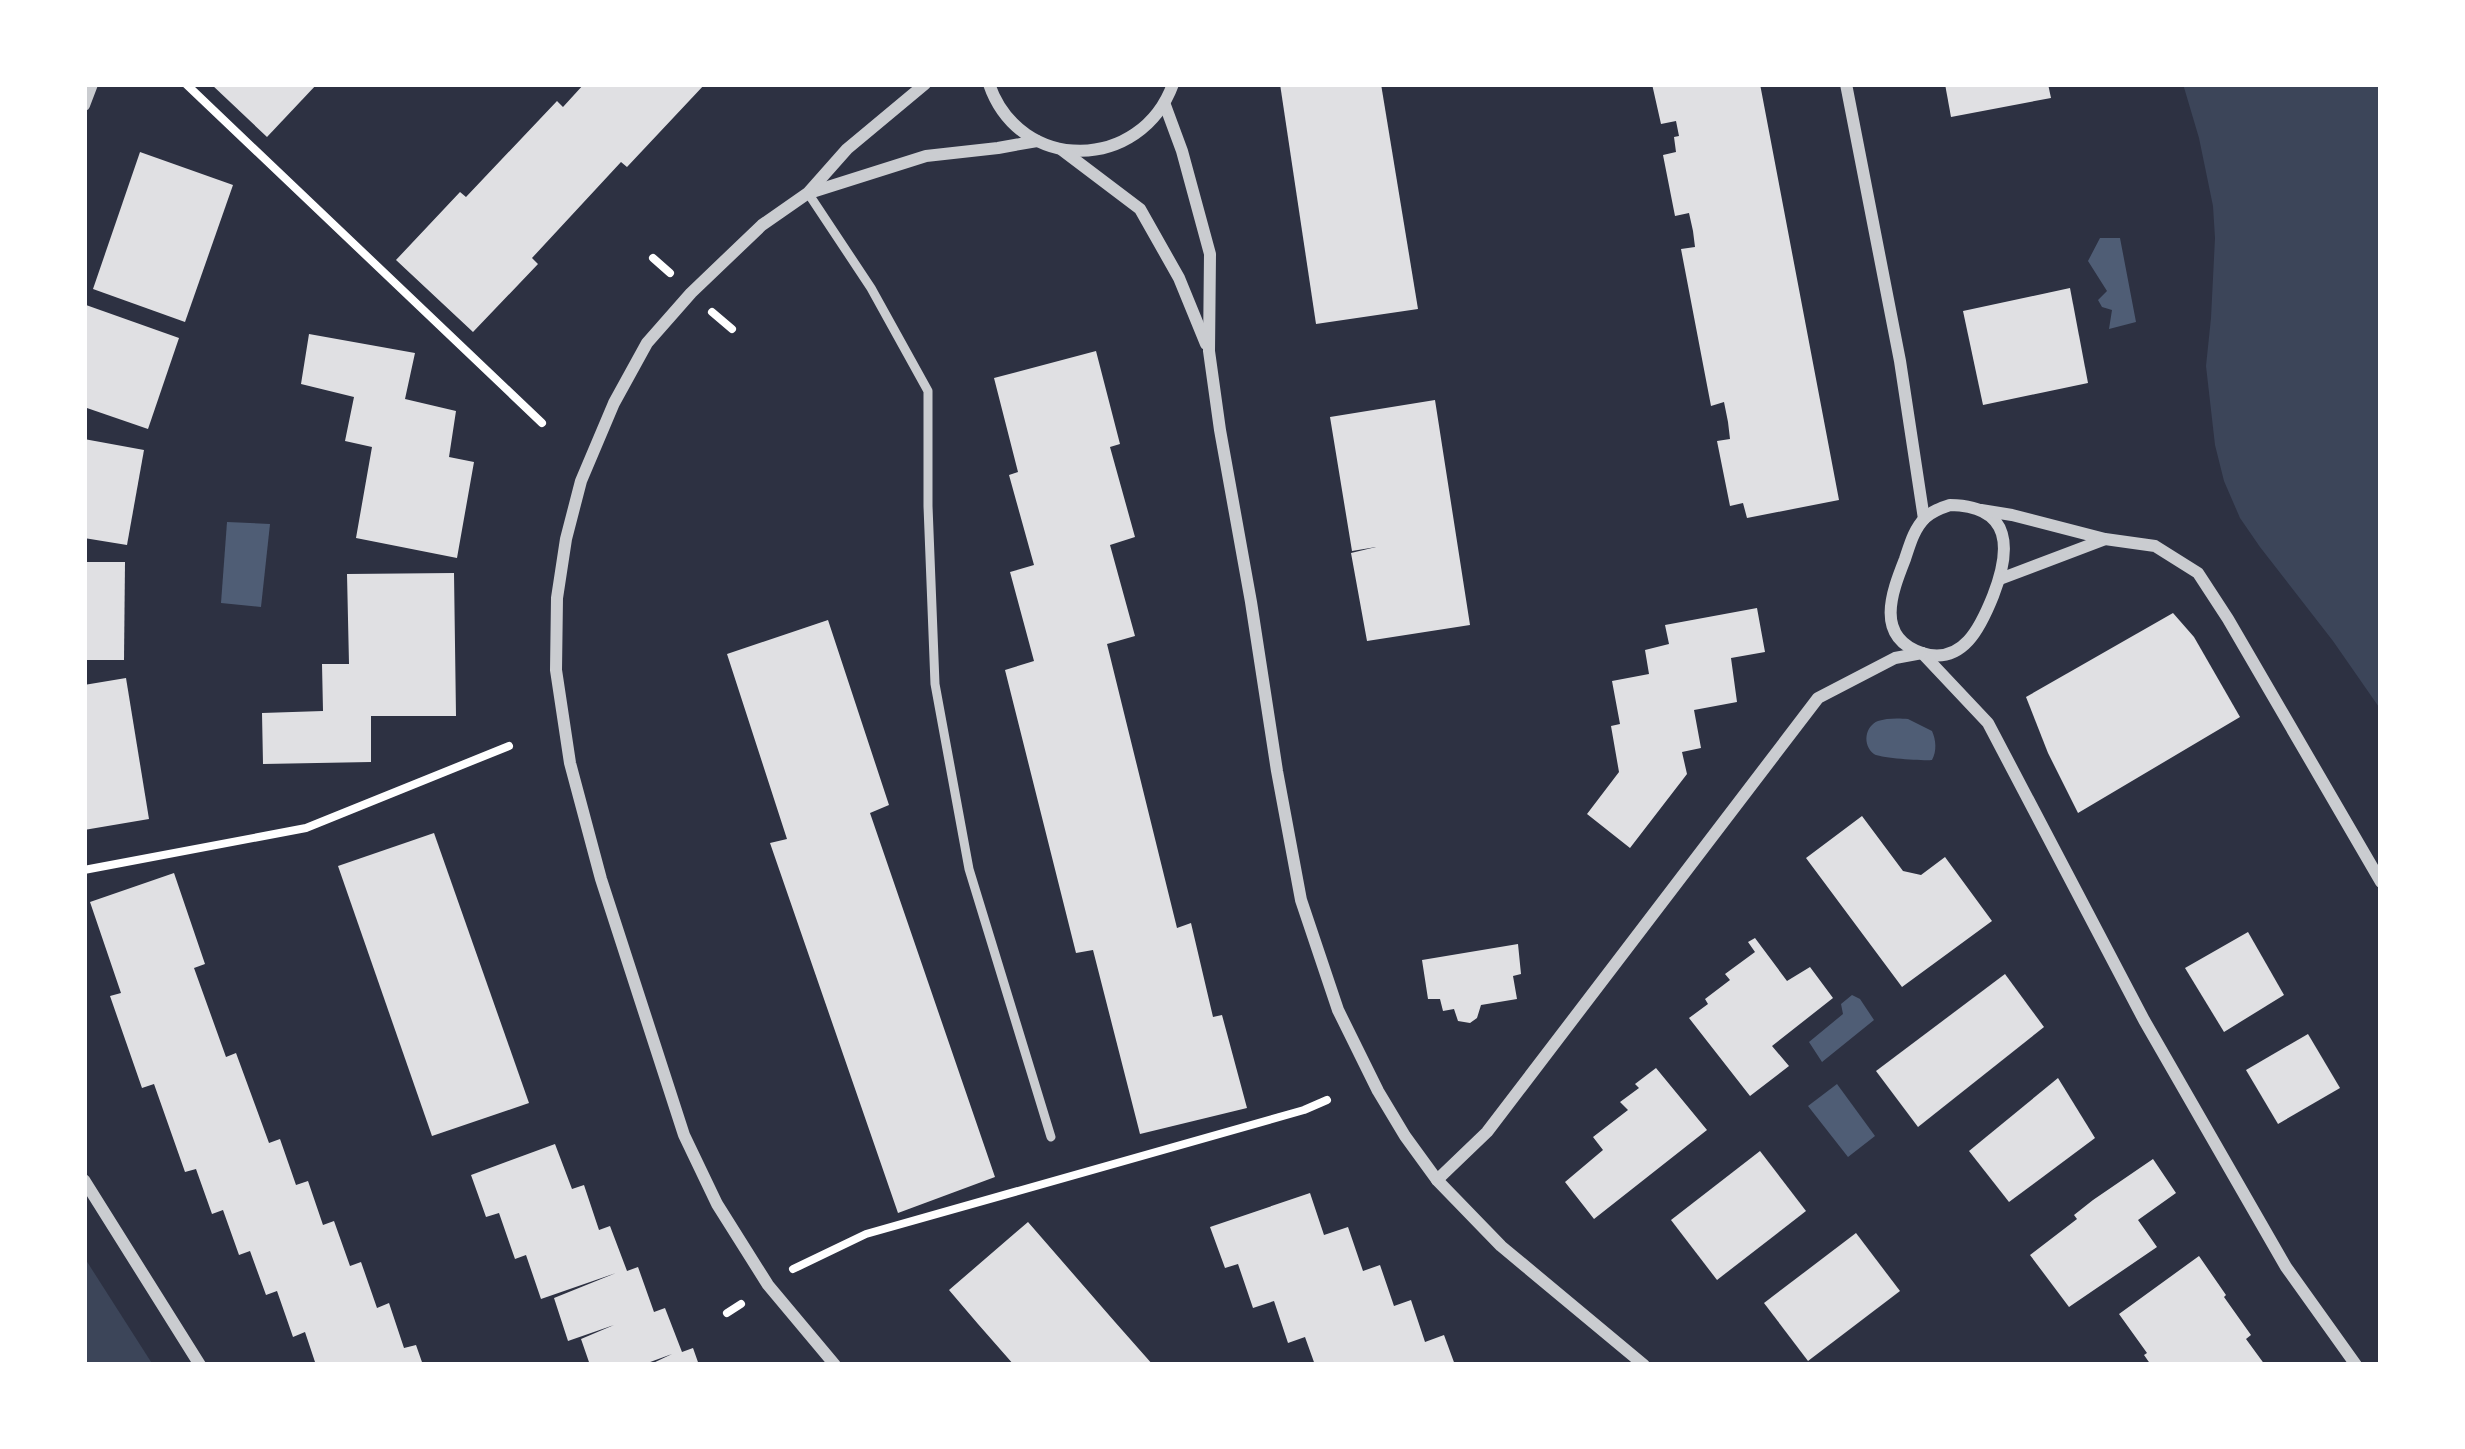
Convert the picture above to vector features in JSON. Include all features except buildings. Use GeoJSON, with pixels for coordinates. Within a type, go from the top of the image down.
{"type":"FeatureCollection","features":[{"type":"Feature","properties":{"kind":"street"},"geometry":{"type":"LineString","coordinates":[[84,105],[92,84]]}},
{"type":"Feature","properties":{"kind":"street"},"geometry":{"type":"LineString","coordinates":[[835,1365],[768,1285],[717,1204],[684,1135],[601,879],[570,763],[556,670],[557,598],[580,481],[647,344],[691,293],[762,225],[808,193],[847,149],[925,84]]}},
{"type":"Feature","properties":{"kind":"street"},"geometry":{"type":"LineString","coordinates":[[988,84],[1009,119],[1036,141],[1062,150],[1092,151],[1121,144],[1146,128],[1166,105],[1173,84]]}},
{"type":"Feature","properties":{"kind":"street"},"geometry":{"type":"LineString","coordinates":[[1846,84],[1900,361],[1924,519]]}},
{"type":"Feature","properties":{"kind":"street"},"geometry":{"type":"LineString","coordinates":[[1166,105],[1210,254],[1209,351],[1220,430],[1301,900],[1338,1010],[1378,1091],[1437,1180],[1501,1246],[1644,1365]]}},
{"type":"Feature","properties":{"kind":"street"},"geometry":{"type":"LineString","coordinates":[[808,193],[926,156],[1036,141]]}},
{"type":"Feature","properties":{"kind":"street"},"geometry":{"type":"LineString","coordinates":[[1062,150],[1140,209],[1179,278],[1209,351]]}},
{"type":"Feature","properties":{"kind":"street"},"geometry":{"type":"LineString","coordinates":[[2356,1365],[2286,1268],[2144,1020],[1988,723],[1922,653],[1903,641],[1889,615],[1889,599],[1924,519],[1949,505],[1965,505],[2104,539],[2155,546],[2198,573],[2381,882]]}},
{"type":"Feature","properties":{"kind":"street"},"geometry":{"type":"LineString","coordinates":[[1437,1180],[1487,1132],[1818,698],[1895,658],[1948,654],[1975,636],[2000,579],[2006,550],[1994,520],[1981,510]]}},
{"type":"Feature","properties":{"kind":"street"},"geometry":{"type":"LineString","coordinates":[[2000,579],[2104,539]]}},
{"type":"Feature","properties":{"kind":"street"},"geometry":{"type":"LineString","coordinates":[[84,1180],[200,1365]]}},
{"type":"Feature","properties":{"kind":"lane"},"geometry":{"type":"LineString","coordinates":[[808,193],[872,287],[928,391],[935,684],[969,869],[1052,1137]]}},
{"type":"Feature","properties":{"kind":"path"},"geometry":{"type":"LineString","coordinates":[[186,84],[542,423]]}},
{"type":"Feature","properties":{"kind":"path"},"geometry":{"type":"LineString","coordinates":[[653,258],[670,273]]}},
{"type":"Feature","properties":{"kind":"path"},"geometry":{"type":"LineString","coordinates":[[711,310],[732,329]]}},
{"type":"Feature","properties":{"kind":"path"},"geometry":{"type":"LineString","coordinates":[[84,870],[306,828],[508,746]]}},
{"type":"Feature","properties":{"kind":"path"},"geometry":{"type":"LineString","coordinates":[[792,1270],[866,1234],[1327,1100]]}},
{"type":"Feature","properties":{"kind":"path"},"geometry":{"type":"LineString","coordinates":[[727,1313],[742,1303]]}},
{"type":"Feature","properties":{"kind":"shaded area"},"geometry":{"type":"Polygon","coordinates":[[[2183,84],[2381,84],[2381,710],[2240,518],[2224,481],[2206,366],[2213,206],[2183,84]]]}},
{"type":"Feature","properties":{"kind":"shaded area"},"geometry":{"type":"Polygon","coordinates":[[[2100,238],[2120,238],[2136,322],[2109,329],[2112,310],[2098,300],[2107,291],[2088,261],[2100,238]]]}},
{"type":"Feature","properties":{"kind":"shaded area"},"geometry":{"type":"Polygon","coordinates":[[[227,522],[270,524],[261,607],[221,603],[227,522]]]}},
{"type":"Feature","properties":{"kind":"shaded area"},"geometry":{"type":"Polygon","coordinates":[[[1908,719],[1932,731],[1932,760],[1884,757],[1870,750],[1867,736],[1874,723],[1908,719]]]}},
{"type":"Feature","properties":{"kind":"shaded area"},"geometry":{"type":"Polygon","coordinates":[[[1852,995],[1874,1020],[1822,1062],[1809,1042],[1843,1014],[1841,1004],[1852,995]]]}},
{"type":"Feature","properties":{"kind":"shaded area"},"geometry":{"type":"Polygon","coordinates":[[[1837,1084],[1875,1136],[1848,1157],[1808,1106],[1837,1084]]]}},
{"type":"Feature","properties":{"kind":"shaded area"},"geometry":{"type":"Polygon","coordinates":[[[84,1257],[153,1365],[84,1365],[84,1257]]]}}]}
